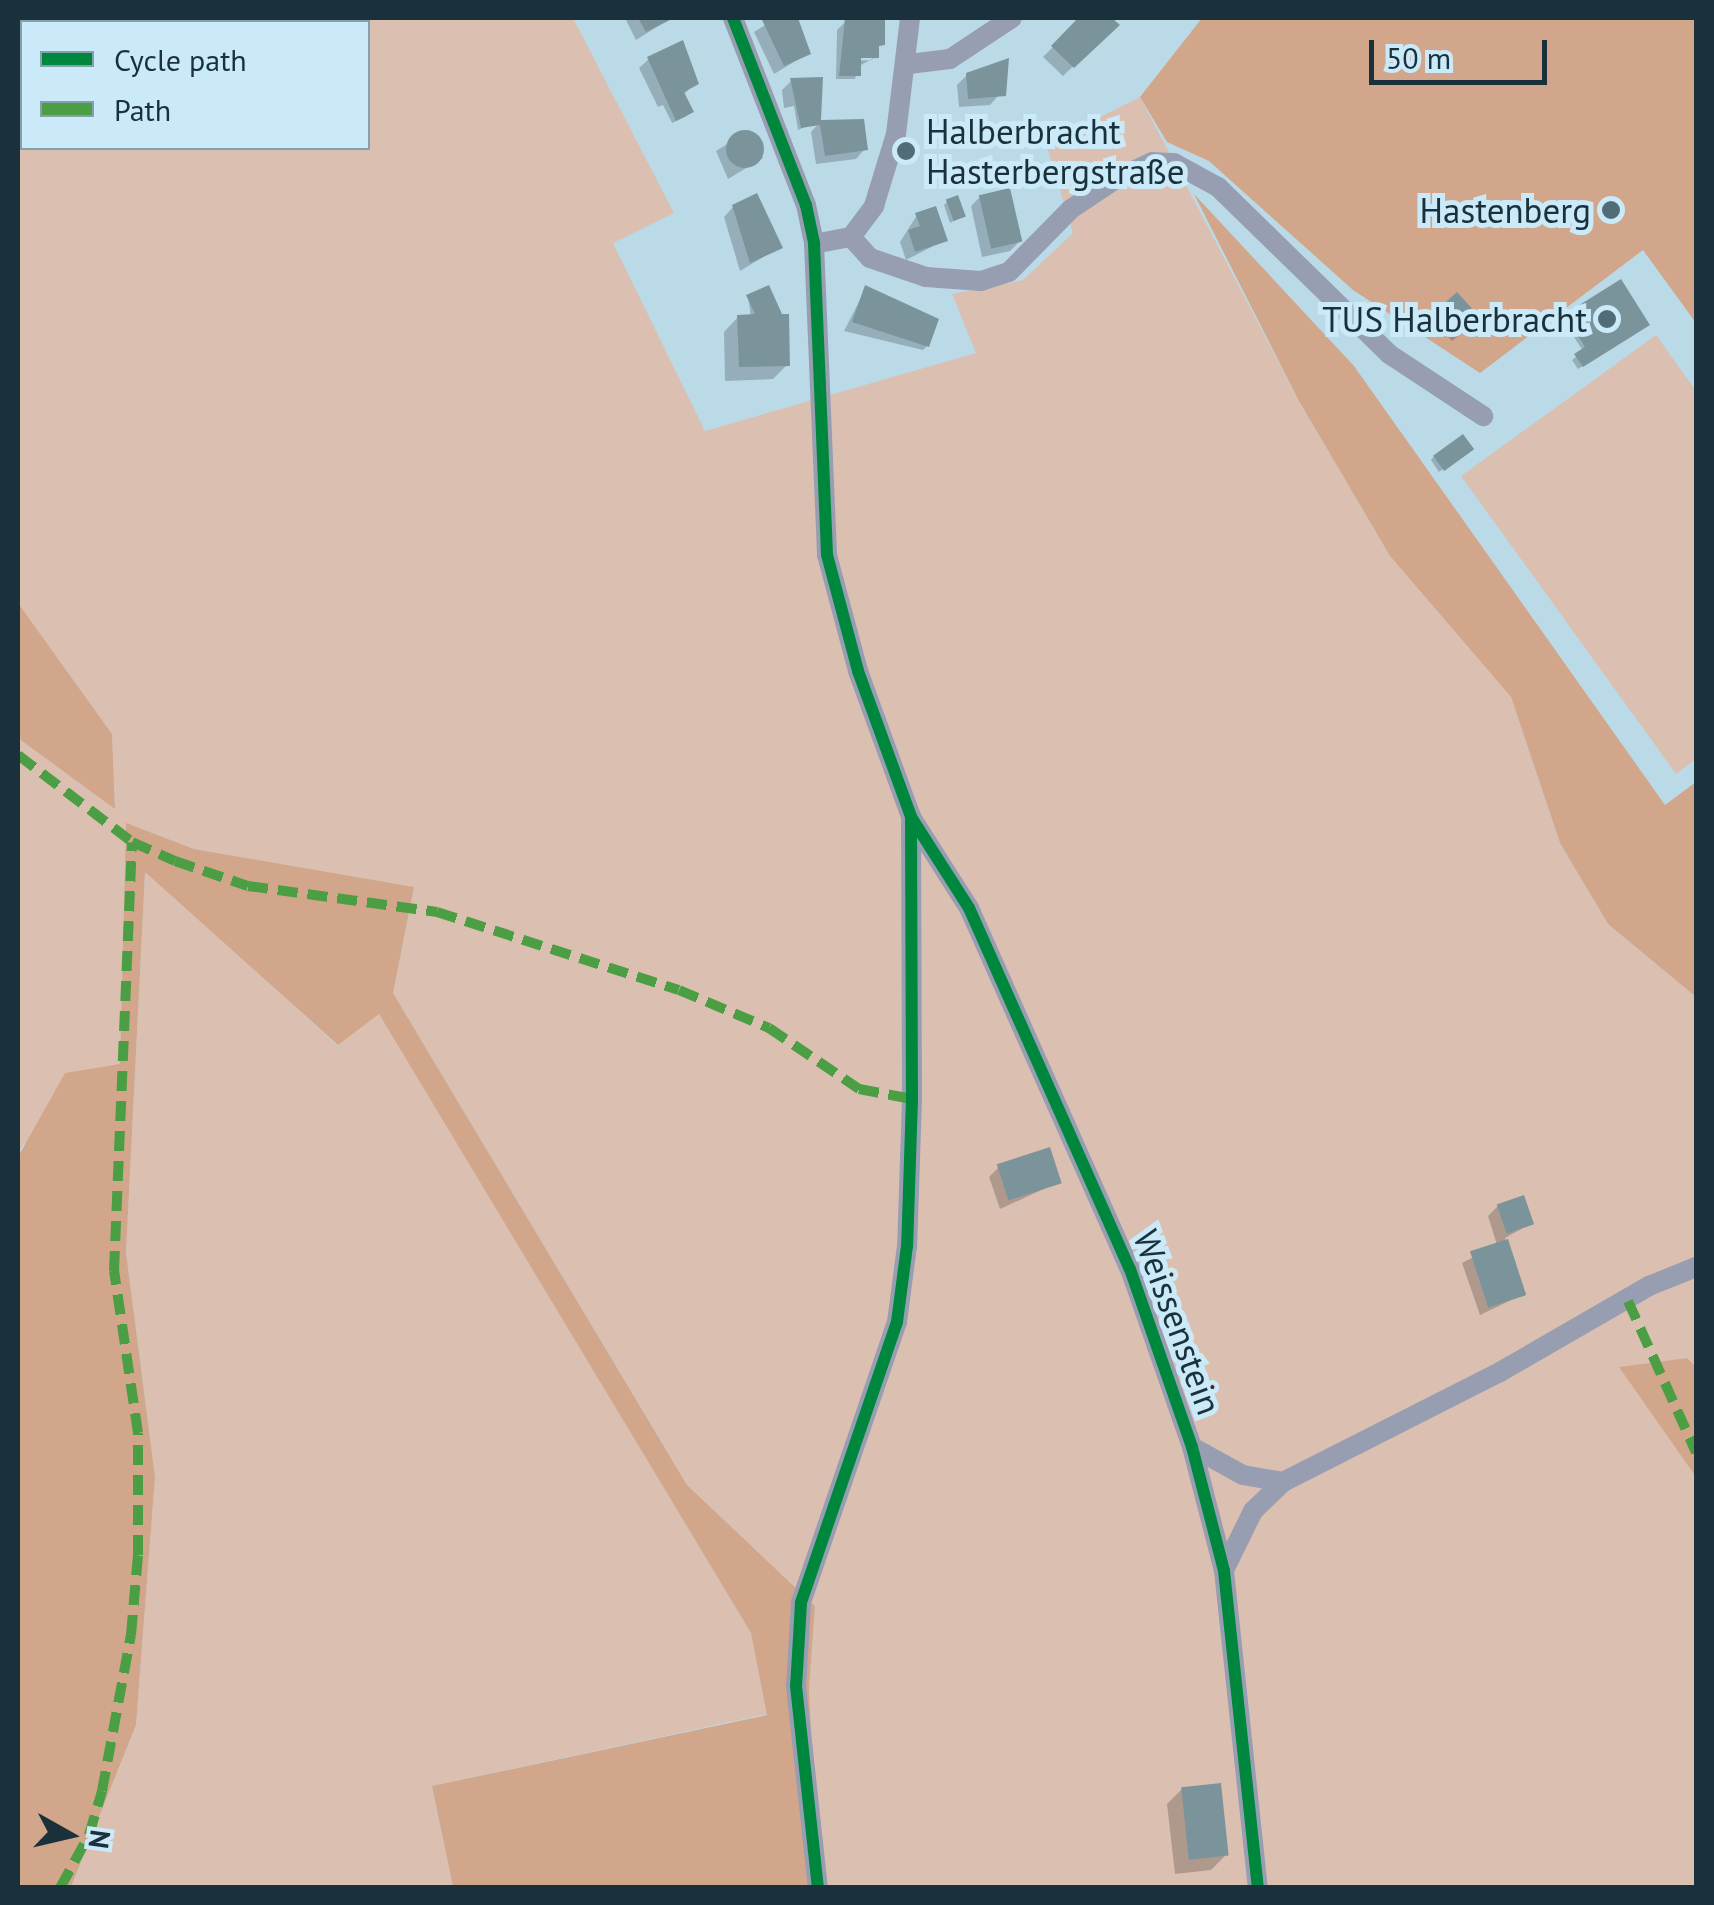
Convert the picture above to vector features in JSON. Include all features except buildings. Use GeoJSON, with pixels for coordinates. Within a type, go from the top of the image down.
{"type":"FeatureCollection","features":[{"type":"Feature","properties":{"kind":"street"},"geometry":{"type":"LineString","coordinates":[[733,18],[792,158],[814,244],[827,555],[858,671],[911,817],[915,969],[908,1246],[900,1303],[802,1603],[796,1686],[818,1888]]}},
{"type":"Feature","properties":{"kind":"street"},"geometry":{"type":"LineString","coordinates":[[814,244],[851,237],[874,206],[909,64],[910,18]]}},
{"type":"Feature","properties":{"kind":"street"},"geometry":{"type":"LineString","coordinates":[[909,64],[950,59],[1012,18]]}},
{"type":"Feature","properties":{"kind":"street"},"geometry":{"type":"LineString","coordinates":[[851,237],[870,258],[888,264],[955,283],[981,280],[1009,272],[1071,209],[1116,179],[1152,162],[1174,163],[1218,187],[1389,354],[1483,416]]}},
{"type":"Feature","properties":{"kind":"street","name":"Weissenstein"},"geometry":{"type":"LineString","coordinates":[[911,817],[969,908],[1130,1270],[1192,1447],[1224,1571],[1258,1888]]}},
{"type":"Feature","properties":{"kind":"street"},"geometry":{"type":"LineString","coordinates":[[1224,1571],[1253,1511],[1283,1482],[1500,1372],[1669,1276],[1696,1267]]}},
{"type":"Feature","properties":{"kind":"street","name":"Weissenstein"},"geometry":{"type":"LineString","coordinates":[[1192,1447],[1243,1474],[1283,1482]]}},
{"type":"Feature","properties":{"kind":"shaded area"},"geometry":{"type":"Polygon","coordinates":[[[18,18],[573,18],[674,213],[613,243],[705,431],[976,353],[952,294],[1023,280],[1073,233],[1046,144],[1140,97],[1299,401],[1390,556],[1511,697],[1560,843],[1608,924],[1696,997],[1696,1367],[1687,1358],[1620,1367],[1696,1477],[1696,1887],[819,1887],[809,1689],[815,1606],[687,1485],[393,993],[414,887],[194,849],[126,824],[120,1064],[23,1145],[18,1157],[18,738],[115,807],[112,734],[18,603],[18,18]]]}},
{"type":"Feature","properties":{"kind":"shaded area"},"geometry":{"type":"Polygon","coordinates":[[[1202,18],[1696,18],[1696,323],[1643,250],[1480,373],[1353,290],[1209,161],[1167,142],[1140,97],[1202,18]]]}},
{"type":"Feature","properties":{"kind":"shaded area"},"geometry":{"type":"Polygon","coordinates":[[[1194,194],[1354,366],[1665,805],[1696,782],[1696,997],[1608,924],[1560,843],[1511,697],[1390,556],[1299,401],[1194,194]]]}},
{"type":"Feature","properties":{"kind":"shaded area"},"geometry":{"type":"Polygon","coordinates":[[[1656,335],[1696,391],[1696,759],[1676,774],[1461,476],[1656,335]]]}},
{"type":"Feature","properties":{"kind":"shaded area"},"geometry":{"type":"Polygon","coordinates":[[[18,603],[112,734],[115,809],[18,738],[18,603]]]}},
{"type":"Feature","properties":{"kind":"shaded area"},"geometry":{"type":"Polygon","coordinates":[[[126,823],[194,849],[414,887],[393,993],[687,1485],[815,1606],[809,1689],[819,1887],[453,1887],[432,1786],[767,1715],[751,1633],[379,1014],[338,1045],[145,872],[126,1252],[155,1477],[136,1725],[71,1887],[18,1887],[18,1157],[65,1073],[120,1064],[126,823]]]}},
{"type":"Feature","properties":{"kind":"shaded area"},"geometry":{"type":"Polygon","coordinates":[[[145,871],[337,1045],[379,1013],[751,1633],[768,1714],[432,1786],[453,1887],[71,1888],[136,1725],[155,1477],[126,1252],[145,871]]]}},
{"type":"Feature","properties":{"kind":"shaded area"},"geometry":{"type":"Polygon","coordinates":[[[1687,1358],[1696,1367],[1696,1477],[1619,1367],[1687,1358]]]}},
{"type":"Feature","properties":{"kind":"marked path"},"geometry":{"type":"LineString","coordinates":[[18,755],[132,842],[175,861],[248,886],[437,912],[679,990],[769,1028],[859,1089],[912,1099]]}},
{"type":"Feature","properties":{"kind":"marked path"},"geometry":{"type":"LineString","coordinates":[[60,1888],[89,1835],[102,1791],[131,1635],[138,1555],[138,1433],[114,1271],[132,842]]}},
{"type":"Feature","properties":{"kind":"marked path"},"geometry":{"type":"LineString","coordinates":[[1628,1301],[1696,1452]]}},
{"type":"Feature","properties":{"kind":"cycle path"},"geometry":{"type":"LineString","coordinates":[[733,18],[806,205],[814,244],[827,555],[858,671],[911,817],[912,1099],[907,1246],[897,1322],[801,1603],[796,1686],[818,1888]]}},
{"type":"Feature","properties":{"kind":"cycle path"},"geometry":{"type":"LineString","coordinates":[[911,817],[969,908],[1130,1269],[1192,1447],[1224,1571],[1258,1888]]}},
{"type":"Feature","properties":{"kind":"place","name":"Halberbracht Hasterbergstraße"},"geometry":{"type":"Point","coordinates":[906,151]}},
{"type":"Feature","properties":{"kind":"place","name":"Hastenberg"},"geometry":{"type":"Point","coordinates":[1611,210]}},
{"type":"Feature","properties":{"kind":"place","name":"TUS Halberbracht"},"geometry":{"type":"Point","coordinates":[1607,319]}}]}
